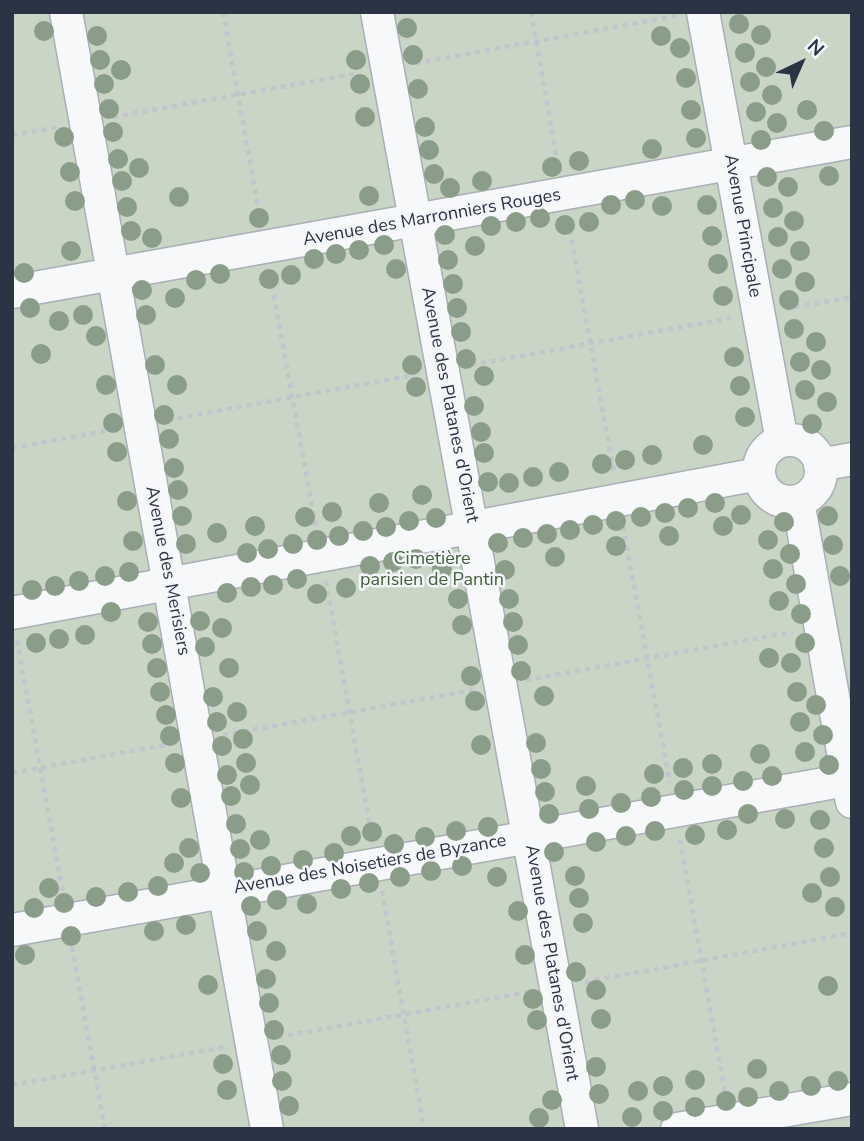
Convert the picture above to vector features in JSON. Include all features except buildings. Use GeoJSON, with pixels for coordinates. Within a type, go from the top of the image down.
{"type":"FeatureCollection","features":[{"type":"Feature","properties":{"kind":"lane","name":"Avenue des Merisiers"},"geometry":{"type":"LineString","coordinates":[[66,12],[267,1129]]}},
{"type":"Feature","properties":{"kind":"lane","name":"Avenue des Platanes d'Orient"},"geometry":{"type":"LineString","coordinates":[[377,12],[582,1129]]}},
{"type":"Feature","properties":{"kind":"lane","name":"Avenue Principale"},"geometry":{"type":"LineString","coordinates":[[693,13],[731,164],[782,441]]}},
{"type":"Feature","properties":{"kind":"lane","name":"Avenue des Marronniers Rouges"},"geometry":{"type":"LineString","coordinates":[[12,292],[852,142]]}},
{"type":"Feature","properties":{"kind":"lane"},"geometry":{"type":"LineString","coordinates":[[782,441],[799,441],[809,446],[820,465],[816,487],[798,500],[785,501],[772,496],[763,486],[759,474],[763,456],[782,441]]}},
{"type":"Feature","properties":{"kind":"lane"},"geometry":{"type":"LineString","coordinates":[[820,465],[852,459]]}},
{"type":"Feature","properties":{"kind":"lane"},"geometry":{"type":"LineString","coordinates":[[12,613],[759,474]]}},
{"type":"Feature","properties":{"kind":"lane"},"geometry":{"type":"LineString","coordinates":[[798,500],[850,787]]}},
{"type":"Feature","properties":{"kind":"lane","name":"Avenue des Noisetiers de Byzance"},"geometry":{"type":"LineString","coordinates":[[12,930],[674,810],[850,787]]}},
{"type":"Feature","properties":{"kind":"lane"},"geometry":{"type":"LineString","coordinates":[[677,1129],[852,1099]]}},
{"type":"Feature","properties":{"kind":"path"},"geometry":{"type":"LineString","coordinates":[[531,12],[730,1120]]}},
{"type":"Feature","properties":{"kind":"path"},"geometry":{"type":"LineString","coordinates":[[12,135],[693,13]]}},
{"type":"Feature","properties":{"kind":"path"},"geometry":{"type":"LineString","coordinates":[[12,613],[105,1129]]}},
{"type":"Feature","properties":{"kind":"path"},"geometry":{"type":"LineString","coordinates":[[12,773],[821,627]]}},
{"type":"Feature","properties":{"kind":"path"},"geometry":{"type":"LineString","coordinates":[[12,1085],[852,933]]}},
{"type":"Feature","properties":{"kind":"green space","name":"Cimetière parisien de Pantin"},"geometry":{"type":"Polygon","coordinates":[[[12,12],[852,12],[852,1129],[12,1129],[12,12]]]}}]}
